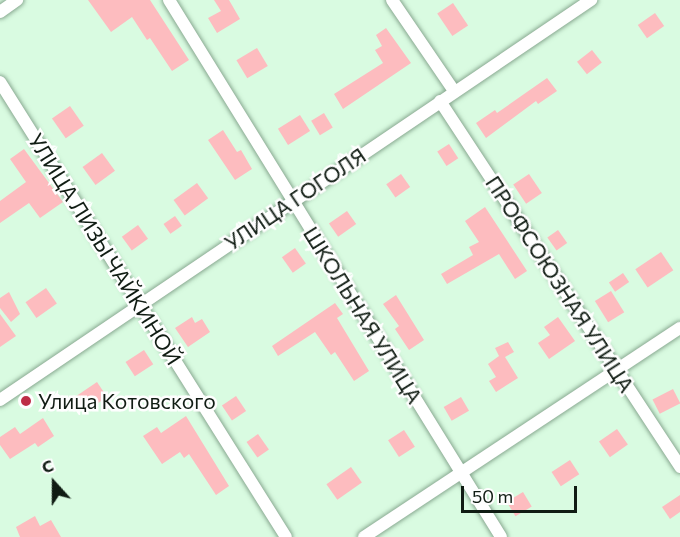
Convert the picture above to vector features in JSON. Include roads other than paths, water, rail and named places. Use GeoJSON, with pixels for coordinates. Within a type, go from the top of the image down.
{"type":"FeatureCollection","features":[{"type":"Feature","properties":{"kind":"street"},"geometry":{"type":"LineString","coordinates":[[0,12],[17,0]]}},
{"type":"Feature","properties":{"kind":"street","name":"ШКОЛЬНАЯ УЛИЦА"},"geometry":{"type":"LineString","coordinates":[[169,0],[291,201],[501,537]]}},
{"type":"Feature","properties":{"kind":"street"},"geometry":{"type":"LineString","coordinates":[[392,0],[454,91]]}},
{"type":"Feature","properties":{"kind":"street","name":"УЛИЦА ГОГОЛЯ"},"geometry":{"type":"LineString","coordinates":[[0,400],[591,0]]}},
{"type":"Feature","properties":{"kind":"street","name":"УЛИЦА ЛИЗЫ ЧАЙКИНОЙ"},"geometry":{"type":"LineString","coordinates":[[0,82],[286,537]]}},
{"type":"Feature","properties":{"kind":"street","name":"ПРОФСОЮЗНАЯ УЛИЦА"},"geometry":{"type":"LineString","coordinates":[[440,101],[680,467]]}},
{"type":"Feature","properties":{"kind":"street"},"geometry":{"type":"LineString","coordinates":[[364,537],[680,328]]}},
{"type":"Feature","properties":{"kind":"place","name":"Улица Котовского"},"geometry":{"type":"Point","coordinates":[26,401]}}]}
